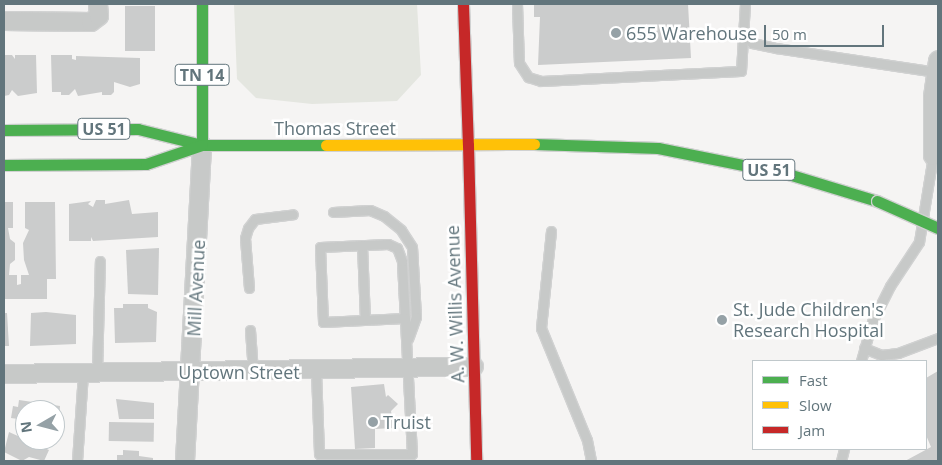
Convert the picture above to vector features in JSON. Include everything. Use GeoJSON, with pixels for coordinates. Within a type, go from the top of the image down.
{"type":"FeatureCollection","features":[{"type":"Feature","properties":{"kind":"main road","name":"TN 14"},"geometry":{"type":"LineString","coordinates":[[202,4],[202,145]]}},
{"type":"Feature","properties":{"kind":"main road","name":"A. W. Willis Avenue"},"geometry":{"type":"LineString","coordinates":[[463,4],[476,461]]}},
{"type":"Feature","properties":{"kind":"main road","name":"Thomas Street"},"geometry":{"type":"LineString","coordinates":[[4,130],[138,129],[202,145],[468,145]]}},
{"type":"Feature","properties":{"kind":"main road","name":"US 51"},"geometry":{"type":"LineString","coordinates":[[468,145],[598,144],[658,148],[788,174],[877,201],[938,228]]}},
{"type":"Feature","properties":{"kind":"main road","name":"Thomas Street"},"geometry":{"type":"LineString","coordinates":[[4,165],[146,164],[202,145]]}},
{"type":"Feature","properties":{"kind":"street"},"geometry":{"type":"LineString","coordinates":[[4,21],[91,22],[99,16],[98,4]]}},
{"type":"Feature","properties":{"kind":"street"},"geometry":{"type":"LineString","coordinates":[[936,156],[937,66]]}},
{"type":"Feature","properties":{"kind":"street","name":"Mill Avenue"},"geometry":{"type":"LineString","coordinates":[[185,461],[202,145]]}},
{"type":"Feature","properties":{"kind":"street","name":"Uptown Street"},"geometry":{"type":"LineString","coordinates":[[4,374],[253,372],[474,367]]}},
{"type":"Feature","properties":{"kind":"lane"},"geometry":{"type":"LineString","coordinates":[[517,4],[519,63],[528,77],[541,81],[741,71],[745,4]]}},
{"type":"Feature","properties":{"kind":"lane"},"geometry":{"type":"LineString","coordinates":[[743,32],[752,43],[776,48],[937,66]]}},
{"type":"Feature","properties":{"kind":"lane"},"geometry":{"type":"LineString","coordinates":[[861,360],[872,322],[890,286],[919,242],[936,156]]}},
{"type":"Feature","properties":{"kind":"lane"},"geometry":{"type":"LineString","coordinates":[[333,212],[370,210],[384,216],[401,230],[412,247],[416,317],[406,344]]}},
{"type":"Feature","properties":{"kind":"lane"},"geometry":{"type":"LineString","coordinates":[[249,288],[246,238],[248,228],[256,219],[293,214]]}},
{"type":"Feature","properties":{"kind":"lane"},"geometry":{"type":"LineString","coordinates":[[551,231],[541,328],[587,440],[590,461]]}},
{"type":"Feature","properties":{"kind":"lane"},"geometry":{"type":"LineString","coordinates":[[316,371],[319,454],[412,454],[407,368],[405,318],[402,261],[397,248],[388,244],[320,247],[323,322],[405,318]]}},
{"type":"Feature","properties":{"kind":"lane"},"geometry":{"type":"LineString","coordinates":[[362,246],[365,320]]}},
{"type":"Feature","properties":{"kind":"lane"},"geometry":{"type":"LineString","coordinates":[[77,461],[90,372],[100,261]]}},
{"type":"Feature","properties":{"kind":"lane"},"geometry":{"type":"LineString","coordinates":[[250,330],[253,372]]}},
{"type":"Feature","properties":{"kind":"lane"},"geometry":{"type":"LineString","coordinates":[[864,348],[881,354],[898,353],[938,338]]}},
{"type":"Feature","properties":{"kind":"shaded area"},"geometry":{"type":"Polygon","coordinates":[[[234,4],[417,4],[421,75],[397,101],[312,104],[256,98],[237,79],[234,4]]]}},
{"type":"Feature","properties":{"kind":"building","name":"655 Warehouse"},"geometry":{"type":"Polygon","coordinates":[[[534,4],[688,4],[691,58],[538,65],[540,17],[534,17],[534,4]]]}},
{"type":"Feature","properties":{"kind":"building"},"geometry":{"type":"Polygon","coordinates":[[[125,6],[155,6],[155,51],[125,51],[125,6]]]}},
{"type":"Feature","properties":{"kind":"building"},"geometry":{"type":"Polygon","coordinates":[[[4,55],[12,55],[15,59],[15,55],[36,55],[37,93],[18,96],[12,90],[9,95],[4,96],[4,55]]]}},
{"type":"Feature","properties":{"kind":"building"},"geometry":{"type":"Polygon","coordinates":[[[51,55],[72,55],[72,59],[76,60],[76,56],[140,58],[140,84],[130,87],[114,82],[114,92],[111,95],[102,95],[102,92],[78,96],[75,89],[69,95],[61,95],[61,92],[52,92],[51,55]]]}},
{"type":"Feature","properties":{"kind":"building"},"geometry":{"type":"Polygon","coordinates":[[[96,200],[105,200],[105,204],[129,200],[132,214],[158,212],[158,237],[93,241],[91,237],[91,241],[69,241],[69,204],[91,201],[88,204],[93,207],[96,200]]]}},
{"type":"Feature","properties":{"kind":"building"},"geometry":{"type":"Polygon","coordinates":[[[4,202],[13,202],[13,228],[8,228],[10,239],[15,243],[15,260],[10,264],[9,275],[17,275],[17,285],[21,284],[21,275],[29,275],[24,260],[23,243],[29,230],[25,228],[25,202],[55,202],[56,279],[47,279],[47,299],[4,299],[4,202]]]}},
{"type":"Feature","properties":{"kind":"building"},"geometry":{"type":"Polygon","coordinates":[[[159,248],[158,295],[128,294],[126,250],[159,248]]]}},
{"type":"Feature","properties":{"kind":"building"},"geometry":{"type":"Polygon","coordinates":[[[123,304],[148,304],[148,308],[157,312],[156,342],[115,343],[114,308],[123,308],[123,304]]]}},
{"type":"Feature","properties":{"kind":"building"},"geometry":{"type":"Polygon","coordinates":[[[46,312],[76,315],[76,344],[30,346],[31,313],[46,312]]]}},
{"type":"Feature","properties":{"kind":"building"},"geometry":{"type":"Polygon","coordinates":[[[4,313],[7,313],[9,346],[4,346],[4,313]]]}},
{"type":"Feature","properties":{"kind":"building"},"geometry":{"type":"Polygon","coordinates":[[[938,371],[938,461],[905,461],[931,447],[927,437],[927,377],[938,371]]]}},
{"type":"Feature","properties":{"kind":"building","name":"Truist"},"geometry":{"type":"Polygon","coordinates":[[[384,384],[386,397],[388,395],[398,404],[391,411],[394,428],[375,429],[375,448],[355,449],[351,387],[384,384]]]}},
{"type":"Feature","properties":{"kind":"building"},"geometry":{"type":"Polygon","coordinates":[[[116,399],[154,403],[154,419],[119,419],[116,399]]]}},
{"type":"Feature","properties":{"kind":"building"},"geometry":{"type":"Polygon","coordinates":[[[13,406],[15,406],[15,419],[11,418],[13,406]]]}},
{"type":"Feature","properties":{"kind":"building"},"geometry":{"type":"Polygon","coordinates":[[[109,422],[154,423],[154,442],[109,441],[109,422]]]}},
{"type":"Feature","properties":{"kind":"building"},"geometry":{"type":"Polygon","coordinates":[[[9,432],[15,435],[15,450],[49,450],[44,461],[29,457],[22,461],[4,452],[9,432]]]}},
{"type":"Feature","properties":{"kind":"building"},"geometry":{"type":"Polygon","coordinates":[[[123,450],[139,451],[139,456],[153,458],[153,461],[117,461],[117,455],[123,455],[123,450]]]}},
{"type":"Feature","properties":{"kind":"traffic: fast"},"geometry":{"type":"LineString","coordinates":[[202,4],[202,145]]}},
{"type":"Feature","properties":{"kind":"traffic: fast"},"geometry":{"type":"LineString","coordinates":[[4,130],[138,129],[202,145],[326,145]]}},
{"type":"Feature","properties":{"kind":"traffic: fast"},"geometry":{"type":"LineString","coordinates":[[534,144],[658,148],[788,174],[877,201]]}},
{"type":"Feature","properties":{"kind":"traffic: fast"},"geometry":{"type":"LineString","coordinates":[[4,165],[146,164],[202,145]]}},
{"type":"Feature","properties":{"kind":"traffic: fast"},"geometry":{"type":"LineString","coordinates":[[877,201],[938,228]]}},
{"type":"Feature","properties":{"kind":"traffic: slow"},"geometry":{"type":"LineString","coordinates":[[326,145],[534,144]]}},
{"type":"Feature","properties":{"kind":"traffic: jam"},"geometry":{"type":"LineString","coordinates":[[463,4],[468,145]]}},
{"type":"Feature","properties":{"kind":"traffic: jam"},"geometry":{"type":"LineString","coordinates":[[468,145],[476,461]]}},
{"type":"Feature","properties":{"kind":"place","name":"655 Warehouse"},"geometry":{"type":"Point","coordinates":[616,33]}},
{"type":"Feature","properties":{"kind":"place","name":"St. Jude Children's Research Hospital"},"geometry":{"type":"Point","coordinates":[722,320]}},
{"type":"Feature","properties":{"kind":"place","name":"Truist"},"geometry":{"type":"Point","coordinates":[373,422]}}]}
